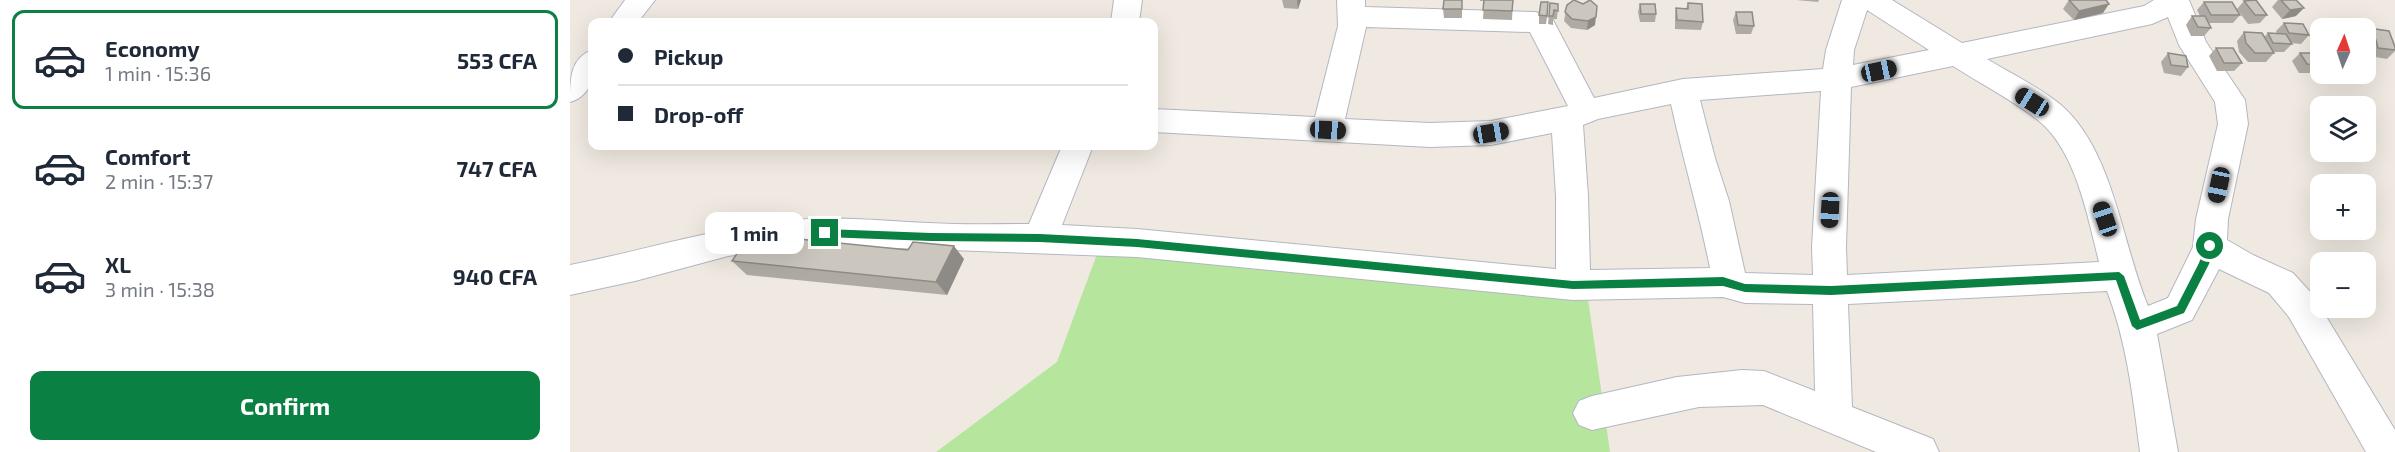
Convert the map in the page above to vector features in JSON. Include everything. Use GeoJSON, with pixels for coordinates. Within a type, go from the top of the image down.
{"type":"FeatureCollection","features":[{"type":"Feature","properties":{"kind":"street"},"geometry":{"type":"LineString","coordinates":[[626,18],[641,0]]}},
{"type":"Feature","properties":{"kind":"street"},"geometry":{"type":"LineString","coordinates":[[1126,18],[1128,0]]}},
{"type":"Feature","properties":{"kind":"street"},"geometry":{"type":"LineString","coordinates":[[1834,416],[1829,247],[1837,78],[1840,50],[1856,0]]}},
{"type":"Feature","properties":{"kind":"street"},"geometry":{"type":"LineString","coordinates":[[1871,0],[2050,113],[2073,142],[2110,234],[2119,276],[2137,326],[2159,452]]}},
{"type":"Feature","properties":{"kind":"street"},"geometry":{"type":"LineString","coordinates":[[1158,121],[1430,135],[1491,133],[1683,90],[1802,83],[1958,55],[2152,14],[2175,0],[2193,45],[2230,100],[2233,124],[2212,219],[2210,246],[2204,264],[2180,309],[2137,326]]}},
{"type":"Feature","properties":{"kind":"street"},"geometry":{"type":"LineString","coordinates":[[1328,130],[1352,9],[1536,22],[1544,27],[1577,115],[1572,196],[1573,285]]}},
{"type":"Feature","properties":{"kind":"street"},"geometry":{"type":"LineString","coordinates":[[570,91],[588,66]]}},
{"type":"Feature","properties":{"kind":"street"},"geometry":{"type":"LineString","coordinates":[[1683,90],[1699,158],[1713,201],[1730,282]]}},
{"type":"Feature","properties":{"kind":"street"},"geometry":{"type":"LineString","coordinates":[[1040,238],[1075,150]]}},
{"type":"Feature","properties":{"kind":"street"},"geometry":{"type":"LineString","coordinates":[[570,280],[635,267],[728,242],[786,234],[844,232],[1137,243],[1573,285],[1730,282],[1745,288],[1831,290],[2119,276]]}},
{"type":"Feature","properties":{"kind":"street"},"geometry":{"type":"LineString","coordinates":[[2210,246],[2241,265],[2286,287],[2301,306],[2387,452]]}},
{"type":"Feature","properties":{"kind":"street"},"geometry":{"type":"LineString","coordinates":[[1592,413],[1736,385],[1764,388],[1920,452]]}},
{"type":"Feature","properties":{"kind":"green space"},"geometry":{"type":"Polygon","coordinates":[[[1100,246],[1587,292],[1610,452],[936,452],[1057,362],[1100,246]]]}},
{"type":"Feature","properties":{"kind":"building"},"geometry":{"type":"Polygon","coordinates":[[[1444,0],[1462,0],[1462,9],[1443,9],[1444,0]]]}},
{"type":"Feature","properties":{"kind":"building"},"geometry":{"type":"Polygon","coordinates":[[[1484,0],[1513,0],[1512,11],[1483,10],[1484,0]]]}},
{"type":"Feature","properties":{"kind":"building"},"geometry":{"type":"Polygon","coordinates":[[[1574,0],[1583,4],[1590,0],[1597,6],[1596,17],[1588,21],[1572,19],[1565,12],[1567,5],[1574,0]]]}},
{"type":"Feature","properties":{"kind":"building"},"geometry":{"type":"Polygon","coordinates":[[[2069,0],[2106,0],[2109,4],[2079,11],[2069,0]]]}},
{"type":"Feature","properties":{"kind":"building"},"geometry":{"type":"Polygon","coordinates":[[[2256,0],[2267,15],[2255,15],[2244,1],[2256,0]]]}},
{"type":"Feature","properties":{"kind":"building"},"geometry":{"type":"Polygon","coordinates":[[[2281,0],[2296,0],[2304,8],[2290,10],[2281,0]]]}},
{"type":"Feature","properties":{"kind":"building"},"geometry":{"type":"Polygon","coordinates":[[[1541,2],[1548,2],[1547,16],[1539,15],[1541,2]]]}},
{"type":"Feature","properties":{"kind":"building"},"geometry":{"type":"Polygon","coordinates":[[[2204,2],[2232,2],[2240,15],[2211,15],[2204,2]]]}},
{"type":"Feature","properties":{"kind":"building"},"geometry":{"type":"Polygon","coordinates":[[[1550,3],[1558,4],[1558,11],[1554,10],[1553,16],[1549,16],[1550,3]]]}},
{"type":"Feature","properties":{"kind":"building"},"geometry":{"type":"Polygon","coordinates":[[[1688,3],[1702,4],[1703,22],[1677,20],[1676,8],[1688,9],[1688,3]]]}},
{"type":"Feature","properties":{"kind":"building"},"geometry":{"type":"Polygon","coordinates":[[[1640,4],[1655,4],[1656,14],[1641,14],[1640,4]]]}},
{"type":"Feature","properties":{"kind":"building"},"geometry":{"type":"Polygon","coordinates":[[[1736,12],[1752,12],[1754,26],[1738,25],[1736,12]]]}},
{"type":"Feature","properties":{"kind":"building"},"geometry":{"type":"Polygon","coordinates":[[[2192,16],[2205,16],[2211,28],[2198,27],[2192,16]]]}},
{"type":"Feature","properties":{"kind":"building"},"geometry":{"type":"Polygon","coordinates":[[[2284,23],[2303,24],[2309,35],[2289,33],[2284,23]]]}},
{"type":"Feature","properties":{"kind":"building"},"geometry":{"type":"Polygon","coordinates":[[[2376,29],[2389,31],[2395,50],[2378,48],[2376,29]]]}},
{"type":"Feature","properties":{"kind":"building"},"geometry":{"type":"Polygon","coordinates":[[[2244,32],[2262,33],[2274,53],[2255,53],[2246,43],[2244,32]]]}},
{"type":"Feature","properties":{"kind":"building"},"geometry":{"type":"Polygon","coordinates":[[[2268,33],[2286,34],[2292,44],[2273,43],[2268,33]]]}},
{"type":"Feature","properties":{"kind":"building"},"geometry":{"type":"Polygon","coordinates":[[[2216,48],[2233,48],[2242,63],[2224,63],[2216,48]]]}},
{"type":"Feature","properties":{"kind":"building"},"geometry":{"type":"Polygon","coordinates":[[[2168,53],[2186,56],[2188,67],[2171,65],[2168,53]]]}},
{"type":"Feature","properties":{"kind":"building"},"geometry":{"type":"Polygon","coordinates":[[[2300,53],[2310,53],[2310,64],[2307,64],[2300,53]]]}},
{"type":"Feature","properties":{"kind":"building"},"geometry":{"type":"Polygon","coordinates":[[[750,234],[908,250],[913,242],[954,246],[936,282],[732,261],[750,234]]]}},
{"type":"Feature","properties":{"kind":"route"},"geometry":{"type":"LineString","coordinates":[[825,233],[1040,238],[1137,243],[1573,285],[1730,282],[1745,288],[1831,290],[2119,276],[2137,326],[2180,309],[2204,264],[2210,246]]}}]}
